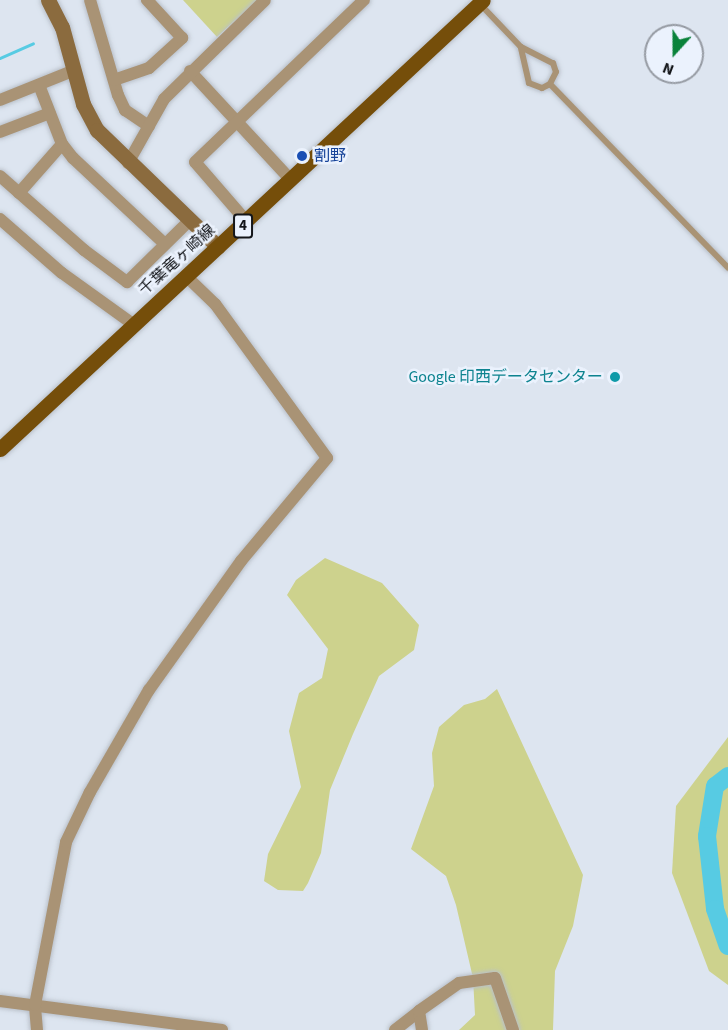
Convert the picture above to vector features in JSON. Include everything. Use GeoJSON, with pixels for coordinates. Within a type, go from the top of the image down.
{"type":"FeatureCollection","features":[{"type":"Feature","properties":{"kind":"main road","name":"千葉竜ヶ崎線"},"geometry":{"type":"LineString","coordinates":[[0,449],[247,222],[479,1]]}},
{"type":"Feature","properties":{"kind":"street"},"geometry":{"type":"LineString","coordinates":[[48,0],[62,27],[83,104],[97,130],[128,163],[218,247]]}},
{"type":"Feature","properties":{"kind":"street"},"geometry":{"type":"LineString","coordinates":[[90,0],[125,110],[149,126]]}},
{"type":"Feature","properties":{"kind":"street"},"geometry":{"type":"LineString","coordinates":[[114,80],[149,68],[182,38],[147,0]]}},
{"type":"Feature","properties":{"kind":"street"},"geometry":{"type":"LineString","coordinates":[[128,163],[164,99],[266,0]]}},
{"type":"Feature","properties":{"kind":"street"},"geometry":{"type":"LineString","coordinates":[[247,222],[195,162],[364,0]]}},
{"type":"Feature","properties":{"kind":"street"},"geometry":{"type":"LineString","coordinates":[[0,100],[75,70]]}},
{"type":"Feature","properties":{"kind":"street"},"geometry":{"type":"LineString","coordinates":[[190,72],[291,180]]}},
{"type":"Feature","properties":{"kind":"street"},"geometry":{"type":"LineString","coordinates":[[39,85],[62,144],[87,173],[165,244]]}},
{"type":"Feature","properties":{"kind":"street"},"geometry":{"type":"LineString","coordinates":[[0,132],[50,113]]}},
{"type":"Feature","properties":{"kind":"street"},"geometry":{"type":"LineString","coordinates":[[19,193],[62,144]]}},
{"type":"Feature","properties":{"kind":"street"},"geometry":{"type":"LineString","coordinates":[[0,176],[127,282],[190,220]]}},
{"type":"Feature","properties":{"kind":"street"},"geometry":{"type":"LineString","coordinates":[[0,219],[63,273],[134,324]]}},
{"type":"Feature","properties":{"kind":"street"},"geometry":{"type":"LineString","coordinates":[[37,1030],[34,1005],[66,842],[90,792],[149,690],[234,570],[327,458],[215,304],[186,276]]}},
{"type":"Feature","properties":{"kind":"street"},"geometry":{"type":"LineString","coordinates":[[395,1030],[459,983],[495,978],[513,1030]]}},
{"type":"Feature","properties":{"kind":"street"},"geometry":{"type":"LineString","coordinates":[[0,1001],[222,1030]]}},
{"type":"Feature","properties":{"kind":"street"},"geometry":{"type":"LineString","coordinates":[[419,1011],[422,1030]]}},
{"type":"Feature","properties":{"kind":"lane"},"geometry":{"type":"LineString","coordinates":[[479,1],[521,47],[553,63],[556,72],[550,84],[542,88],[529,83],[521,47]]}},
{"type":"Feature","properties":{"kind":"lane"},"geometry":{"type":"LineString","coordinates":[[550,84],[728,268]]}},
{"type":"Feature","properties":{"kind":"green space"},"geometry":{"type":"Polygon","coordinates":[[[183,0],[257,0],[217,37],[183,0]]]}},
{"type":"Feature","properties":{"kind":"green space"},"geometry":{"type":"Polygon","coordinates":[[[325,558],[382,583],[419,625],[414,650],[379,676],[353,734],[330,790],[321,853],[308,883],[303,891],[278,890],[264,881],[268,854],[301,787],[289,731],[299,693],[322,678],[328,649],[287,595],[296,580],[325,558]]]}},
{"type":"Feature","properties":{"kind":"green space"},"geometry":{"type":"Polygon","coordinates":[[[497,689],[583,875],[573,926],[555,971],[553,1030],[459,1030],[475,1015],[473,978],[456,905],[446,876],[411,849],[434,786],[432,753],[439,727],[464,705],[485,699],[497,689]]]}},
{"type":"Feature","properties":{"kind":"green space"},"geometry":{"type":"Polygon","coordinates":[[[728,737],[728,985],[709,971],[672,873],[676,806],[728,737]]]}},
{"type":"Feature","properties":{"kind":"waterway"},"geometry":{"type":"LineString","coordinates":[[0,58],[33,43]]}},
{"type":"Feature","properties":{"kind":"waterway"},"geometry":{"type":"LineString","coordinates":[[728,776],[715,786],[707,836],[715,909],[728,946]]}},
{"type":"Feature","properties":{"kind":"place","name":"割野"},"geometry":{"type":"Point","coordinates":[302,156]}},
{"type":"Feature","properties":{"kind":"place","name":"Google 印西データセンター"},"geometry":{"type":"Point","coordinates":[615,377]}}]}
